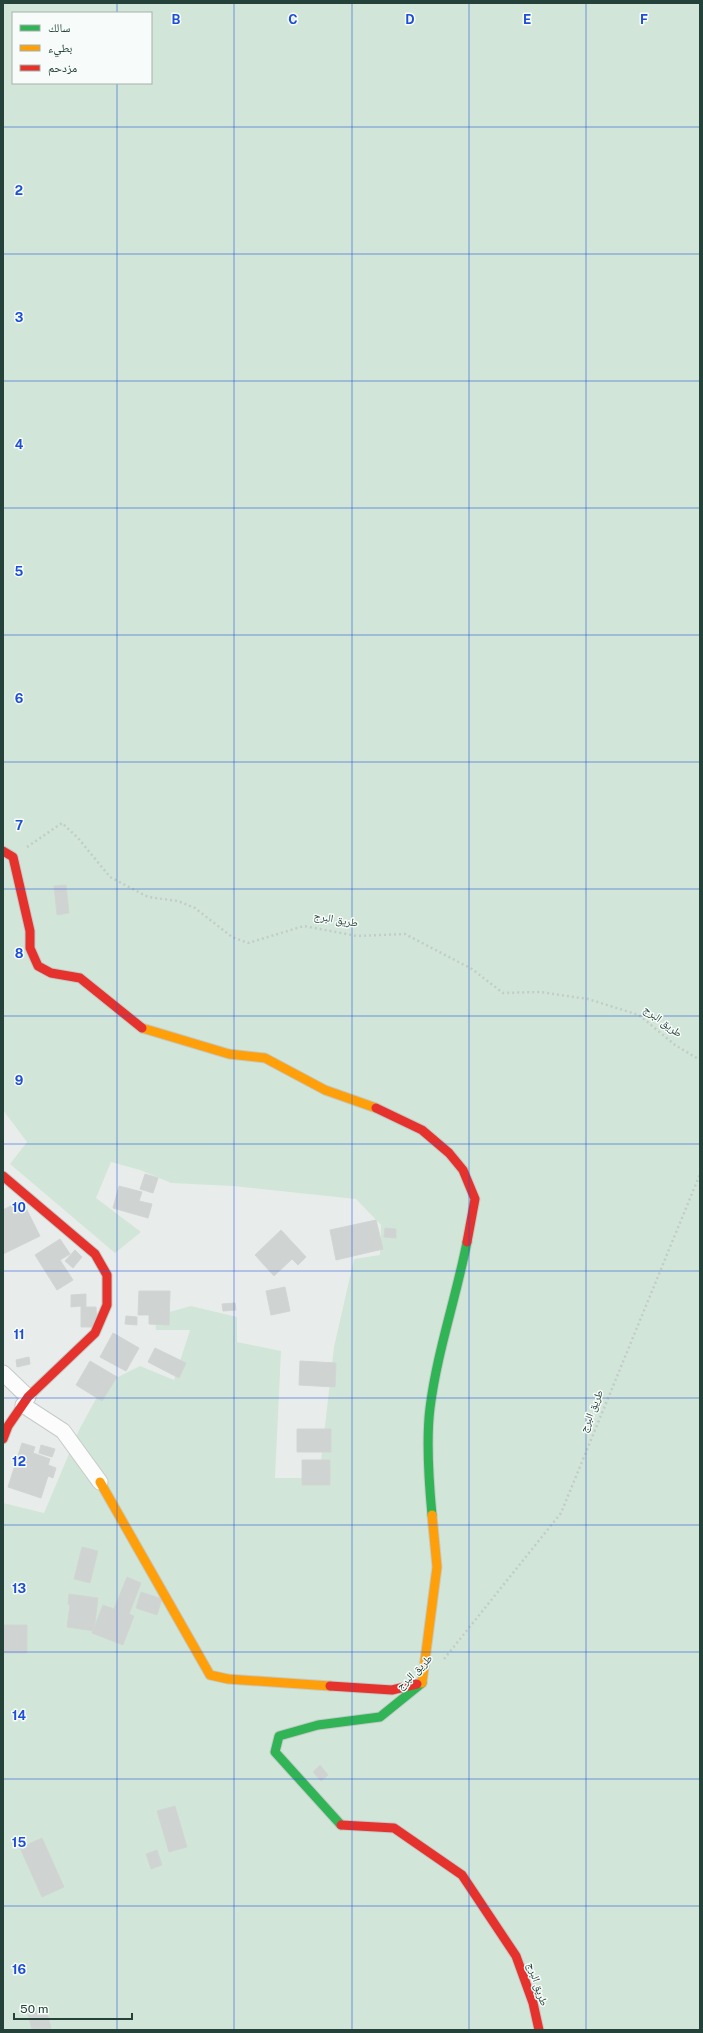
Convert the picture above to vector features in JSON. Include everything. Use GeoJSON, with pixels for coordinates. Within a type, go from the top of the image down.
{"type":"FeatureCollection","features":[{"type":"Feature","properties":{"kind":"street"},"geometry":{"type":"LineString","coordinates":[[3,851],[13,857],[30,931],[30,948],[38,966],[51,973],[80,978],[141,1028],[229,1054],[265,1058],[325,1090],[378,1109],[422,1130],[449,1153],[463,1170],[475,1199],[462,1268],[444,1339],[430,1409],[429,1483],[437,1567],[422,1683],[392,1690],[251,1681],[228,1679],[210,1675],[100,1482],[63,1432],[26,1401],[3,1373]]}},
{"type":"Feature","properties":{"kind":"street"},"geometry":{"type":"LineString","coordinates":[[3,1176],[95,1254],[107,1275],[107,1305],[94,1333],[26,1401],[8,1426],[3,1439]]}},
{"type":"Feature","properties":{"kind":"street","name":"طريق البرج"},"geometry":{"type":"LineString","coordinates":[[422,1683],[380,1717],[318,1725],[279,1736],[276,1752],[340,1825],[394,1828],[462,1875],[516,1956],[533,2003],[539,2030]]}},
{"type":"Feature","properties":{"kind":"path","name":"طريق البرج"},"geometry":{"type":"LineString","coordinates":[[13,857],[62,823],[78,838],[110,877],[148,897],[178,901],[195,908],[232,937],[248,943],[304,926],[357,936],[405,934],[472,969],[503,993],[540,992],[588,999],[639,1015],[675,1045],[700,1060]]}},
{"type":"Feature","properties":{"kind":"path","name":"طريق البرج"},"geometry":{"type":"LineString","coordinates":[[440,1664],[561,1514],[700,1174]]}},
{"type":"Feature","properties":{"kind":"green space"},"geometry":{"type":"Polygon","coordinates":[[[3,3],[700,3],[700,2030],[3,2030],[3,1503],[44,1513],[79,1430],[104,1384],[140,1366],[174,1380],[190,1330],[156,1330],[155,1316],[191,1306],[237,1317],[237,1342],[281,1351],[275,1478],[319,1478],[334,1347],[354,1259],[380,1255],[381,1225],[356,1199],[233,1186],[171,1183],[140,1170],[111,1162],[96,1198],[141,1232],[115,1253],[10,1164],[27,1142],[3,1110],[3,3]]]}},
{"type":"Feature","properties":{"kind":"building"},"geometry":{"type":"Polygon","coordinates":[[[66,885],[69,913],[57,915],[54,886],[66,885]]]}},
{"type":"Feature","properties":{"kind":"building"},"geometry":{"type":"Polygon","coordinates":[[[145,1174],[158,1178],[153,1193],[140,1189],[145,1174]]]}},
{"type":"Feature","properties":{"kind":"building"},"geometry":{"type":"Polygon","coordinates":[[[119,1186],[142,1192],[139,1201],[152,1204],[148,1218],[113,1208],[119,1186]]]}},
{"type":"Feature","properties":{"kind":"building"},"geometry":{"type":"Polygon","coordinates":[[[22,1200],[40,1236],[3,1254],[3,1210],[22,1200]]]}},
{"type":"Feature","properties":{"kind":"building"},"geometry":{"type":"Polygon","coordinates":[[[376,1220],[383,1249],[336,1260],[330,1230],[376,1220]]]}},
{"type":"Feature","properties":{"kind":"building"},"geometry":{"type":"Polygon","coordinates":[[[385,1228],[396,1229],[396,1238],[384,1237],[385,1228]]]}},
{"type":"Feature","properties":{"kind":"building"},"geometry":{"type":"Polygon","coordinates":[[[281,1230],[306,1257],[298,1265],[292,1259],[274,1276],[255,1255],[281,1230]]]}},
{"type":"Feature","properties":{"kind":"building"},"geometry":{"type":"Polygon","coordinates":[[[60,1239],[70,1254],[60,1260],[73,1280],[57,1290],[35,1255],[60,1239]]]}},
{"type":"Feature","properties":{"kind":"building"},"geometry":{"type":"Polygon","coordinates":[[[75,1250],[82,1257],[73,1268],[65,1261],[75,1250]]]}},
{"type":"Feature","properties":{"kind":"building"},"geometry":{"type":"Polygon","coordinates":[[[285,1287],[290,1311],[271,1315],[266,1291],[285,1287]]]}},
{"type":"Feature","properties":{"kind":"building"},"geometry":{"type":"Polygon","coordinates":[[[139,1291],[170,1291],[169,1325],[149,1324],[149,1315],[138,1315],[139,1291]]]}},
{"type":"Feature","properties":{"kind":"building"},"geometry":{"type":"Polygon","coordinates":[[[86,1294],[86,1307],[96,1307],[97,1327],[81,1327],[81,1306],[71,1307],[71,1295],[86,1294]]]}},
{"type":"Feature","properties":{"kind":"building"},"geometry":{"type":"Polygon","coordinates":[[[235,1303],[236,1310],[223,1311],[222,1304],[235,1303]]]}},
{"type":"Feature","properties":{"kind":"building"},"geometry":{"type":"Polygon","coordinates":[[[126,1316],[137,1317],[137,1325],[125,1324],[126,1316]]]}},
{"type":"Feature","properties":{"kind":"building"},"geometry":{"type":"Polygon","coordinates":[[[113,1333],[139,1348],[126,1371],[100,1357],[113,1333]]]}},
{"type":"Feature","properties":{"kind":"building"},"geometry":{"type":"Polygon","coordinates":[[[155,1348],[186,1363],[179,1378],[148,1362],[155,1348]]]}},
{"type":"Feature","properties":{"kind":"building"},"geometry":{"type":"Polygon","coordinates":[[[29,1357],[30,1364],[17,1367],[16,1360],[29,1357]]]}},
{"type":"Feature","properties":{"kind":"building"},"geometry":{"type":"Polygon","coordinates":[[[90,1361],[117,1377],[102,1401],[76,1385],[90,1361]]]}},
{"type":"Feature","properties":{"kind":"building"},"geometry":{"type":"Polygon","coordinates":[[[300,1361],[336,1363],[335,1387],[299,1385],[300,1361]]]}},
{"type":"Feature","properties":{"kind":"building"},"geometry":{"type":"Polygon","coordinates":[[[297,1429],[331,1429],[331,1452],[297,1452],[297,1429]]]}},
{"type":"Feature","properties":{"kind":"building"},"geometry":{"type":"Polygon","coordinates":[[[22,1443],[35,1447],[33,1453],[50,1459],[48,1465],[56,1468],[53,1478],[48,1476],[41,1498],[8,1487],[22,1443]]]}},
{"type":"Feature","properties":{"kind":"building"},"geometry":{"type":"Polygon","coordinates":[[[41,1445],[55,1449],[52,1457],[39,1453],[41,1445]]]}},
{"type":"Feature","properties":{"kind":"building"},"geometry":{"type":"Polygon","coordinates":[[[302,1460],[330,1460],[330,1485],[302,1485],[302,1460]]]}},
{"type":"Feature","properties":{"kind":"building"},"geometry":{"type":"Polygon","coordinates":[[[82,1547],[98,1551],[90,1583],[74,1579],[82,1547]]]}},
{"type":"Feature","properties":{"kind":"building"},"geometry":{"type":"Polygon","coordinates":[[[127,1577],[141,1583],[129,1614],[134,1616],[123,1645],[92,1633],[103,1605],[114,1609],[127,1577]]]}},
{"type":"Feature","properties":{"kind":"building"},"geometry":{"type":"Polygon","coordinates":[[[141,1592],[162,1599],[157,1615],[136,1608],[141,1592]]]}},
{"type":"Feature","properties":{"kind":"building"},"geometry":{"type":"Polygon","coordinates":[[[69,1594],[98,1598],[94,1631],[67,1627],[70,1605],[68,1604],[69,1594]]]}},
{"type":"Feature","properties":{"kind":"building"},"geometry":{"type":"Polygon","coordinates":[[[3,1625],[27,1625],[27,1653],[3,1653],[3,1625]]]}},
{"type":"Feature","properties":{"kind":"building"},"geometry":{"type":"Polygon","coordinates":[[[320,1765],[328,1775],[321,1781],[313,1772],[320,1765]]]}},
{"type":"Feature","properties":{"kind":"building"},"geometry":{"type":"Polygon","coordinates":[[[175,1806],[187,1847],[169,1852],[157,1811],[175,1806]]]}},
{"type":"Feature","properties":{"kind":"building"},"geometry":{"type":"Polygon","coordinates":[[[42,1838],[64,1887],[42,1897],[20,1848],[42,1838]]]}},
{"type":"Feature","properties":{"kind":"building"},"geometry":{"type":"Polygon","coordinates":[[[157,1850],[162,1865],[151,1869],[146,1854],[157,1850]]]}},
{"type":"Feature","properties":{"kind":"building"},"geometry":{"type":"Polygon","coordinates":[[[46,2009],[51,2028],[44,2030],[32,2030],[28,2013],[46,2009]]]}},
{"type":"Feature","properties":{"kind":"traffic: fast"},"geometry":{"type":"LineString","coordinates":[[432,1515],[428,1447],[430,1408],[437,1366],[467,1242]]}},
{"type":"Feature","properties":{"kind":"traffic: fast"},"geometry":{"type":"LineString","coordinates":[[341,1825],[275,1752],[279,1736],[318,1725],[380,1717],[422,1683]]}},
{"type":"Feature","properties":{"kind":"traffic: slow"},"geometry":{"type":"LineString","coordinates":[[142,1028],[229,1054],[265,1058],[325,1090],[376,1108]]}},
{"type":"Feature","properties":{"kind":"traffic: slow"},"geometry":{"type":"LineString","coordinates":[[100,1482],[210,1675],[228,1679],[330,1686]]}},
{"type":"Feature","properties":{"kind":"traffic: slow"},"geometry":{"type":"LineString","coordinates":[[422,1683],[437,1567],[432,1515]]}},
{"type":"Feature","properties":{"kind":"traffic: jam"},"geometry":{"type":"LineString","coordinates":[[3,851],[13,857],[30,931],[30,948],[38,966],[51,973],[80,978],[142,1028]]}},
{"type":"Feature","properties":{"kind":"traffic: jam"},"geometry":{"type":"LineString","coordinates":[[376,1108],[422,1130],[449,1153],[463,1170],[475,1199],[467,1242]]}},
{"type":"Feature","properties":{"kind":"traffic: jam"},"geometry":{"type":"LineString","coordinates":[[3,1176],[95,1254],[107,1275],[107,1305],[95,1333],[28,1397],[8,1426],[3,1439]]}},
{"type":"Feature","properties":{"kind":"traffic: jam"},"geometry":{"type":"LineString","coordinates":[[330,1686],[392,1690],[417,1684]]}},
{"type":"Feature","properties":{"kind":"traffic: jam"},"geometry":{"type":"LineString","coordinates":[[341,1825],[394,1828],[462,1875],[516,1956],[533,2003],[539,2030]]}}]}
